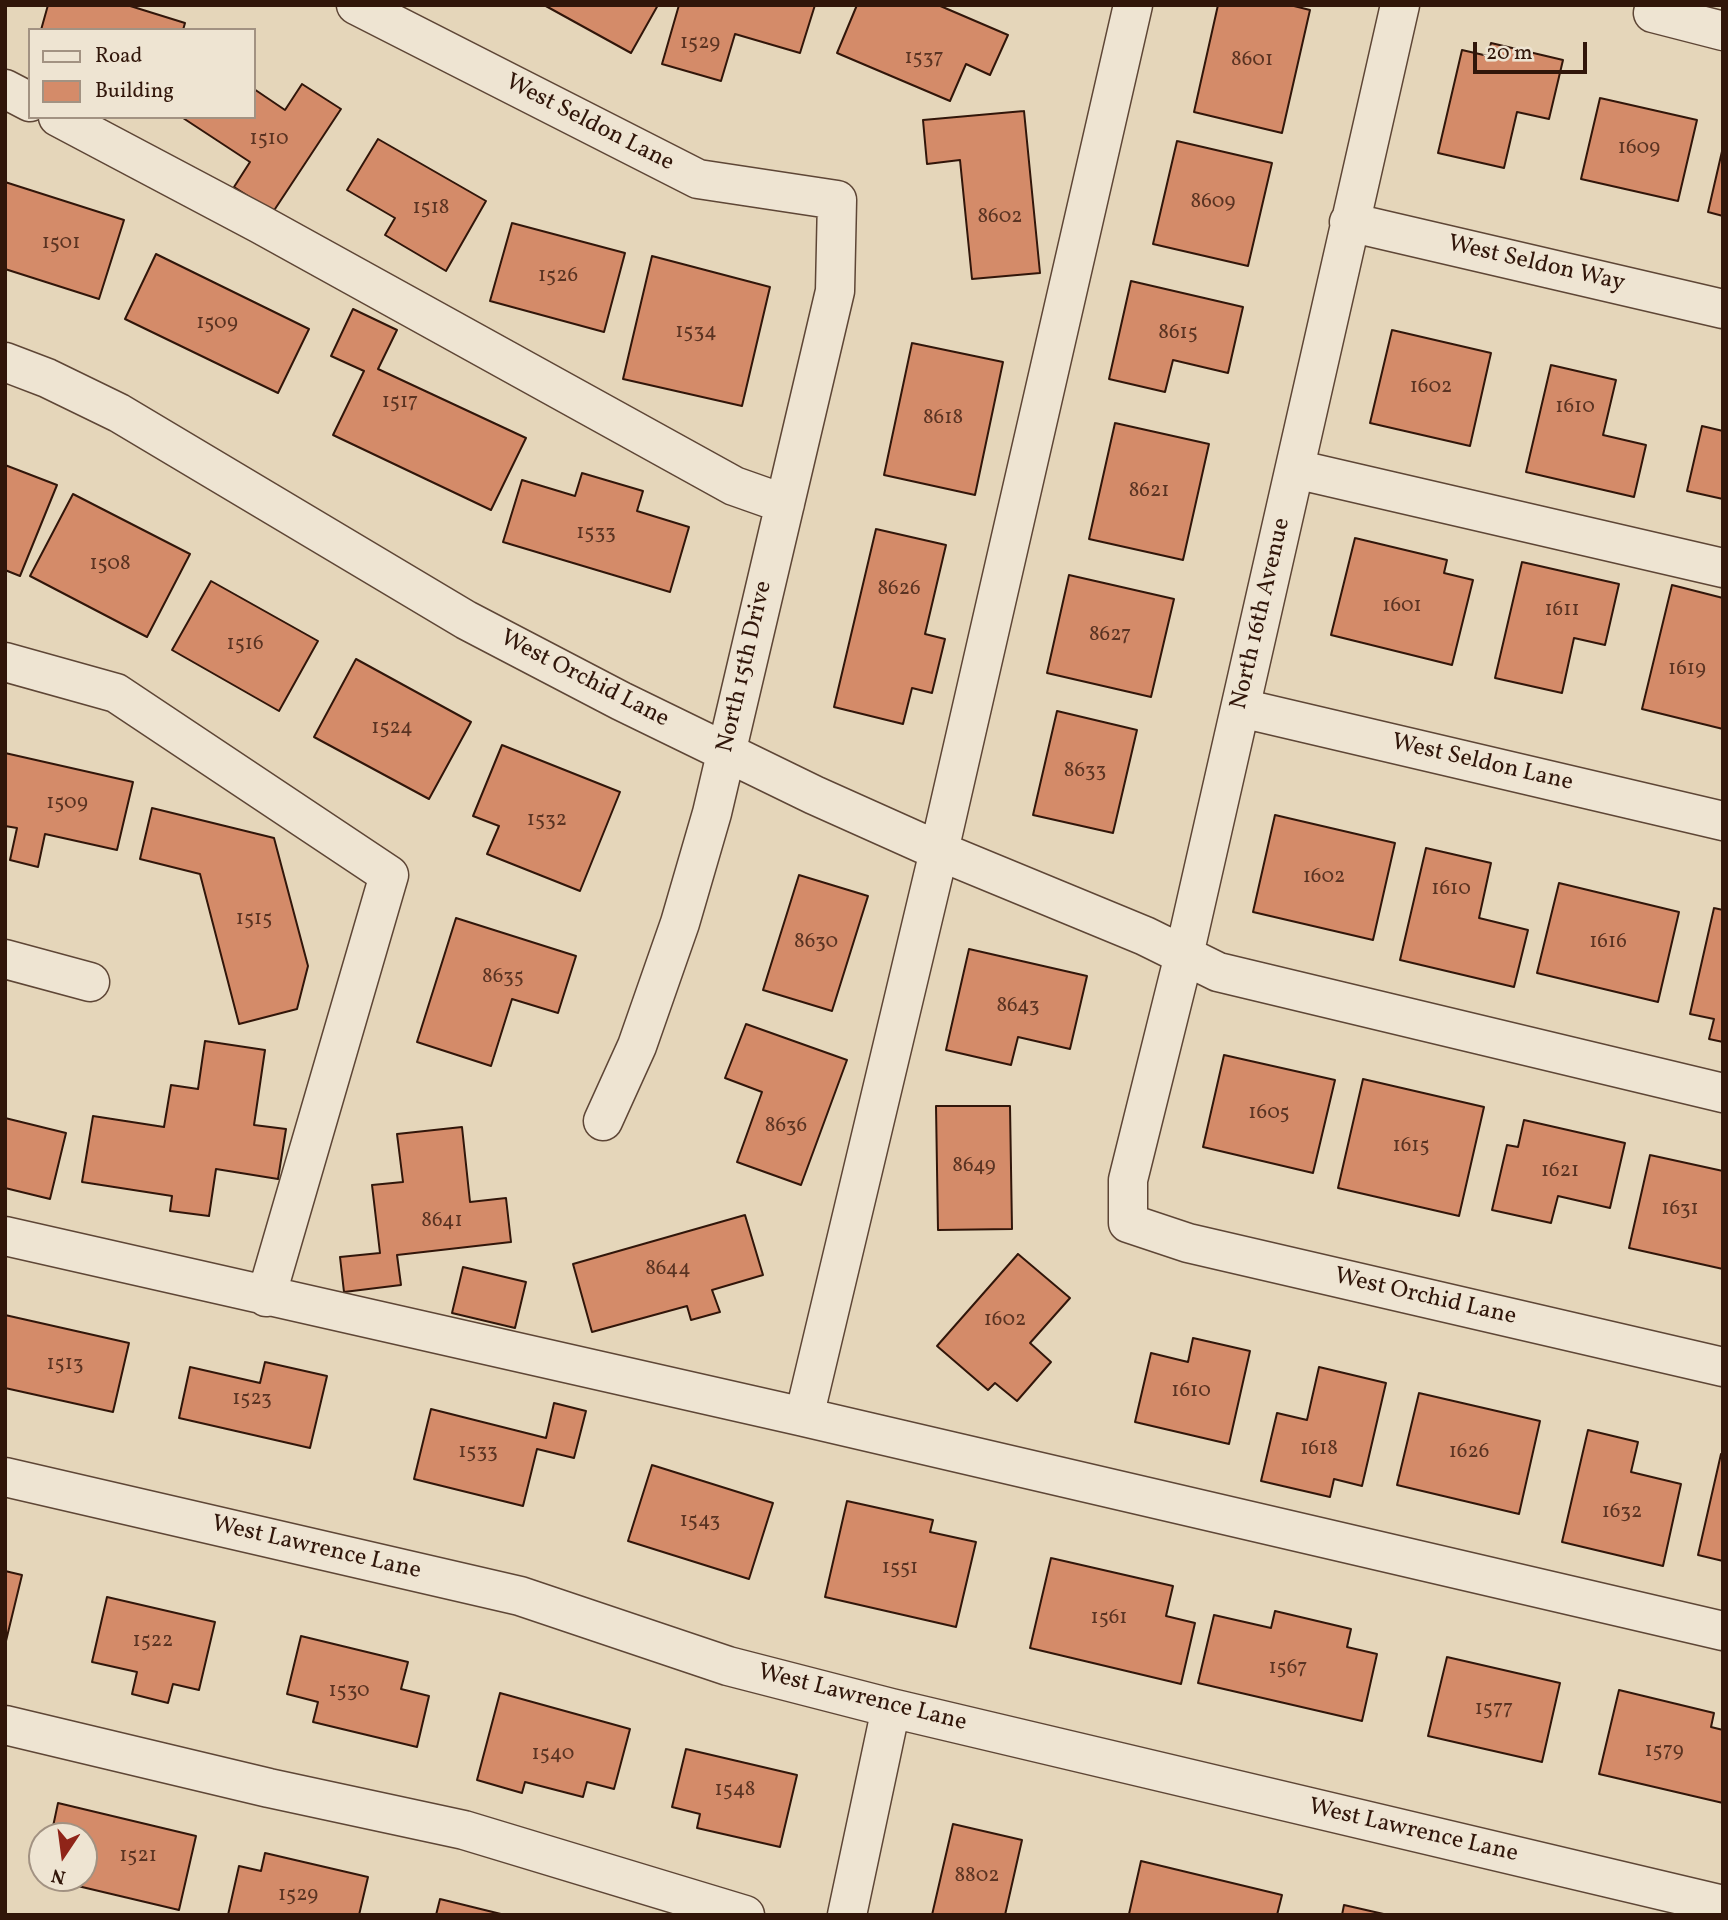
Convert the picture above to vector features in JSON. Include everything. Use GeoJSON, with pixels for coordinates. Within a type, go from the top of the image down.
{"type":"FeatureCollection","features":[{"type":"Feature","properties":{"kind":"street","name":"West Seldon Lane"},"geometry":{"type":"LineString","coordinates":[[356,5],[698,179],[837,200]]}},
{"type":"Feature","properties":{"kind":"street"},"geometry":{"type":"LineString","coordinates":[[804,1417],[939,851],[1133,5]]}},
{"type":"Feature","properties":{"kind":"street","name":"North 16th Avenue"},"geometry":{"type":"LineString","coordinates":[[1128,1223],[1128,1180],[1184,955],[1400,5]]}},
{"type":"Feature","properties":{"kind":"street"},"geometry":{"type":"LineString","coordinates":[[1655,5],[1653,13],[1723,31]]}},
{"type":"Feature","properties":{"kind":"street"},"geometry":{"type":"LineString","coordinates":[[5,89],[28,101]]}},
{"type":"Feature","properties":{"kind":"street"},"geometry":{"type":"LineString","coordinates":[[62,119],[260,223],[734,486],[785,504]]}},
{"type":"Feature","properties":{"kind":"street","name":"North 15th Drive"},"geometry":{"type":"LineString","coordinates":[[603,1121],[636,1046],[680,923],[726,750],[835,291],[837,200]]}},
{"type":"Feature","properties":{"kind":"street","name":"West Seldon Way"},"geometry":{"type":"LineString","coordinates":[[1349,222],[1723,309]]}},
{"type":"Feature","properties":{"kind":"street","name":"West Orchid Lane"},"geometry":{"type":"LineString","coordinates":[[5,362],[47,378],[119,413],[466,620],[621,701],[939,851],[1218,972],[1723,1093]]}},
{"type":"Feature","properties":{"kind":"street"},"geometry":{"type":"LineString","coordinates":[[1295,469],[1723,568]]}},
{"type":"Feature","properties":{"kind":"street"},"geometry":{"type":"LineString","coordinates":[[5,662],[116,693],[389,875],[266,1297]]}},
{"type":"Feature","properties":{"kind":"street","name":"West Seldon Lane"},"geometry":{"type":"LineString","coordinates":[[1241,708],[1723,821]]}},
{"type":"Feature","properties":{"kind":"street"},"geometry":{"type":"LineString","coordinates":[[5,959],[90,982]]}},
{"type":"Feature","properties":{"kind":"street","name":"West Orchid Lane"},"geometry":{"type":"LineString","coordinates":[[1128,1223],[1188,1243],[1723,1367]]}},
{"type":"Feature","properties":{"kind":"street"},"geometry":{"type":"LineString","coordinates":[[5,1236],[804,1417],[1723,1632]]}},
{"type":"Feature","properties":{"kind":"street","name":"West Lawrence Lane"},"geometry":{"type":"LineString","coordinates":[[5,1477],[520,1596],[729,1666],[891,1708],[1723,1905]]}},
{"type":"Feature","properties":{"kind":"street"},"geometry":{"type":"LineString","coordinates":[[847,1915],[891,1708]]}},
{"type":"Feature","properties":{"kind":"street"},"geometry":{"type":"LineString","coordinates":[[5,1725],[269,1788],[464,1830],[745,1915]]}},
{"type":"Feature","properties":{"kind":"building"},"geometry":{"type":"Polygon","coordinates":[[[48,5],[127,5],[185,23],[184,28],[42,28],[48,5]]]}},
{"type":"Feature","properties":{"kind":"building"},"geometry":{"type":"Polygon","coordinates":[[[544,5],[658,5],[631,53],[544,5]]]}},
{"type":"Feature","properties":{"kind":"building"},"geometry":{"type":"Polygon","coordinates":[[[679,5],[815,5],[800,53],[735,34],[721,81],[662,64],[679,5]]]}},
{"type":"Feature","properties":{"kind":"building"},"geometry":{"type":"Polygon","coordinates":[[[857,5],[938,5],[1008,35],[990,75],[966,64],[950,101],[837,53],[857,5]]]}},
{"type":"Feature","properties":{"kind":"building"},"geometry":{"type":"Polygon","coordinates":[[[1218,5],[1290,5],[1310,10],[1282,133],[1194,112],[1218,5]]]}},
{"type":"Feature","properties":{"kind":"building"},"geometry":{"type":"Polygon","coordinates":[[[1491,43],[1563,60],[1549,119],[1517,112],[1504,168],[1438,153],[1462,50],[1488,56],[1491,43]]]}},
{"type":"Feature","properties":{"kind":"building"},"geometry":{"type":"Polygon","coordinates":[[[302,84],[341,109],[273,212],[234,187],[250,162],[185,119],[256,119],[256,90],[285,110],[302,84]]]}},
{"type":"Feature","properties":{"kind":"building"},"geometry":{"type":"Polygon","coordinates":[[[1600,98],[1697,120],[1678,201],[1581,179],[1600,98]]]}},
{"type":"Feature","properties":{"kind":"building"},"geometry":{"type":"Polygon","coordinates":[[[1024,111],[1040,273],[972,279],[960,160],[927,164],[923,120],[1024,111]]]}},
{"type":"Feature","properties":{"kind":"building"},"geometry":{"type":"Polygon","coordinates":[[[378,139],[486,201],[446,271],[385,235],[395,218],[347,190],[378,139]]]}},
{"type":"Feature","properties":{"kind":"building"},"geometry":{"type":"Polygon","coordinates":[[[1177,141],[1272,163],[1248,266],[1153,244],[1177,141]]]}},
{"type":"Feature","properties":{"kind":"building"},"geometry":{"type":"Polygon","coordinates":[[[1723,147],[1723,216],[1708,212],[1723,147]]]}},
{"type":"Feature","properties":{"kind":"building"},"geometry":{"type":"Polygon","coordinates":[[[5,182],[124,220],[99,299],[5,269],[5,182]]]}},
{"type":"Feature","properties":{"kind":"building"},"geometry":{"type":"Polygon","coordinates":[[[512,223],[625,253],[604,332],[490,301],[512,223]]]}},
{"type":"Feature","properties":{"kind":"building"},"geometry":{"type":"Polygon","coordinates":[[[156,254],[309,329],[278,393],[125,319],[156,254]]]}},
{"type":"Feature","properties":{"kind":"building"},"geometry":{"type":"Polygon","coordinates":[[[652,256],[770,287],[742,406],[623,379],[652,256]]]}},
{"type":"Feature","properties":{"kind":"building"},"geometry":{"type":"Polygon","coordinates":[[[1131,281],[1243,307],[1228,373],[1173,360],[1165,392],[1109,379],[1131,281]]]}},
{"type":"Feature","properties":{"kind":"building"},"geometry":{"type":"Polygon","coordinates":[[[353,309],[397,330],[378,369],[526,438],[491,510],[333,435],[364,371],[331,356],[353,309]]]}},
{"type":"Feature","properties":{"kind":"building"},"geometry":{"type":"Polygon","coordinates":[[[1392,330],[1491,353],[1470,446],[1370,423],[1392,330]]]}},
{"type":"Feature","properties":{"kind":"building"},"geometry":{"type":"Polygon","coordinates":[[[912,343],[1003,362],[975,495],[884,475],[912,343]]]}},
{"type":"Feature","properties":{"kind":"building"},"geometry":{"type":"Polygon","coordinates":[[[1551,365],[1616,380],[1603,435],[1646,445],[1634,497],[1526,472],[1551,365]]]}},
{"type":"Feature","properties":{"kind":"building"},"geometry":{"type":"Polygon","coordinates":[[[1115,423],[1209,444],[1183,560],[1089,539],[1115,423]]]}},
{"type":"Feature","properties":{"kind":"building"},"geometry":{"type":"Polygon","coordinates":[[[1702,426],[1723,431],[1723,499],[1687,491],[1702,426]]]}},
{"type":"Feature","properties":{"kind":"building"},"geometry":{"type":"Polygon","coordinates":[[[5,465],[57,485],[20,576],[5,570],[5,465]]]}},
{"type":"Feature","properties":{"kind":"building"},"geometry":{"type":"Polygon","coordinates":[[[582,473],[643,491],[637,511],[689,527],[670,592],[503,542],[522,480],[575,496],[582,473]]]}},
{"type":"Feature","properties":{"kind":"building"},"geometry":{"type":"Polygon","coordinates":[[[73,494],[190,554],[147,637],[30,576],[73,494]]]}},
{"type":"Feature","properties":{"kind":"building"},"geometry":{"type":"Polygon","coordinates":[[[876,529],[946,545],[925,634],[945,639],[932,693],[912,688],[903,724],[834,707],[876,529]]]}},
{"type":"Feature","properties":{"kind":"building"},"geometry":{"type":"Polygon","coordinates":[[[1355,538],[1447,560],[1444,573],[1473,580],[1452,665],[1331,635],[1355,538]]]}},
{"type":"Feature","properties":{"kind":"building"},"geometry":{"type":"Polygon","coordinates":[[[1522,562],[1619,584],[1605,645],[1574,638],[1562,693],[1495,678],[1522,562]]]}},
{"type":"Feature","properties":{"kind":"building"},"geometry":{"type":"Polygon","coordinates":[[[1069,575],[1174,599],[1151,697],[1047,673],[1069,575]]]}},
{"type":"Feature","properties":{"kind":"building"},"geometry":{"type":"Polygon","coordinates":[[[211,581],[318,641],[279,711],[172,650],[211,581]]]}},
{"type":"Feature","properties":{"kind":"building"},"geometry":{"type":"Polygon","coordinates":[[[1672,585],[1723,598],[1723,729],[1642,709],[1672,585]]]}},
{"type":"Feature","properties":{"kind":"building"},"geometry":{"type":"Polygon","coordinates":[[[356,659],[471,722],[429,799],[314,737],[356,659]]]}},
{"type":"Feature","properties":{"kind":"building"},"geometry":{"type":"Polygon","coordinates":[[[1057,711],[1137,730],[1113,833],[1033,815],[1057,711]]]}},
{"type":"Feature","properties":{"kind":"building"},"geometry":{"type":"Polygon","coordinates":[[[502,745],[620,792],[580,891],[487,854],[499,826],[473,816],[502,745]]]}},
{"type":"Feature","properties":{"kind":"building"},"geometry":{"type":"Polygon","coordinates":[[[5,753],[133,782],[117,850],[45,834],[38,867],[10,860],[17,828],[5,826],[5,753]]]}},
{"type":"Feature","properties":{"kind":"building"},"geometry":{"type":"Polygon","coordinates":[[[152,808],[274,838],[308,966],[297,1009],[239,1024],[200,874],[140,859],[152,808]]]}},
{"type":"Feature","properties":{"kind":"building"},"geometry":{"type":"Polygon","coordinates":[[[1275,815],[1395,843],[1373,940],[1253,912],[1275,815]]]}},
{"type":"Feature","properties":{"kind":"building"},"geometry":{"type":"Polygon","coordinates":[[[1426,848],[1491,863],[1479,918],[1528,930],[1514,987],[1400,960],[1426,848]]]}},
{"type":"Feature","properties":{"kind":"building"},"geometry":{"type":"Polygon","coordinates":[[[799,875],[868,896],[832,1011],[763,990],[799,875]]]}},
{"type":"Feature","properties":{"kind":"building"},"geometry":{"type":"Polygon","coordinates":[[[1559,883],[1679,912],[1658,1002],[1537,973],[1559,883]]]}},
{"type":"Feature","properties":{"kind":"building"},"geometry":{"type":"Polygon","coordinates":[[[1714,908],[1723,910],[1723,1042],[1709,1039],[1714,1019],[1690,1014],[1714,908]]]}},
{"type":"Feature","properties":{"kind":"building"},"geometry":{"type":"Polygon","coordinates":[[[456,918],[576,956],[558,1013],[512,999],[491,1066],[417,1042],[456,918]]]}},
{"type":"Feature","properties":{"kind":"building"},"geometry":{"type":"Polygon","coordinates":[[[969,949],[1087,976],[1070,1049],[1018,1037],[1011,1065],[946,1050],[969,949]]]}},
{"type":"Feature","properties":{"kind":"building"},"geometry":{"type":"Polygon","coordinates":[[[746,1024],[847,1060],[801,1185],[737,1162],[762,1092],[725,1078],[746,1024]]]}},
{"type":"Feature","properties":{"kind":"building"},"geometry":{"type":"Polygon","coordinates":[[[205,1041],[265,1050],[254,1125],[286,1129],[278,1179],[216,1169],[209,1216],[170,1211],[172,1196],[82,1182],[93,1116],[164,1127],[171,1085],[198,1089],[205,1041]]]}},
{"type":"Feature","properties":{"kind":"building"},"geometry":{"type":"Polygon","coordinates":[[[1224,1055],[1335,1080],[1313,1173],[1203,1147],[1224,1055]]]}},
{"type":"Feature","properties":{"kind":"building"},"geometry":{"type":"Polygon","coordinates":[[[1363,1079],[1484,1107],[1459,1216],[1338,1188],[1363,1079]]]}},
{"type":"Feature","properties":{"kind":"building"},"geometry":{"type":"Polygon","coordinates":[[[936,1106],[1010,1106],[1012,1229],[938,1230],[936,1106]]]}},
{"type":"Feature","properties":{"kind":"building"},"geometry":{"type":"Polygon","coordinates":[[[5,1118],[66,1133],[50,1199],[5,1188],[5,1118]]]}},
{"type":"Feature","properties":{"kind":"building"},"geometry":{"type":"Polygon","coordinates":[[[1524,1120],[1625,1143],[1610,1208],[1558,1196],[1551,1223],[1492,1210],[1507,1145],[1518,1147],[1524,1120]]]}},
{"type":"Feature","properties":{"kind":"building"},"geometry":{"type":"Polygon","coordinates":[[[462,1127],[470,1202],[506,1198],[511,1242],[397,1255],[401,1285],[344,1292],[340,1257],[380,1253],[372,1185],[403,1182],[397,1134],[462,1127]]]}},
{"type":"Feature","properties":{"kind":"building"},"geometry":{"type":"Polygon","coordinates":[[[1650,1155],[1723,1171],[1723,1269],[1629,1248],[1650,1155]]]}},
{"type":"Feature","properties":{"kind":"building"},"geometry":{"type":"Polygon","coordinates":[[[745,1215],[763,1275],[712,1290],[720,1312],[691,1320],[687,1306],[592,1332],[573,1264],[745,1215]]]}},
{"type":"Feature","properties":{"kind":"building"},"geometry":{"type":"Polygon","coordinates":[[[1018,1254],[1070,1298],[1030,1343],[1051,1362],[1017,1401],[995,1383],[988,1390],[937,1346],[1018,1254]]]}},
{"type":"Feature","properties":{"kind":"building"},"geometry":{"type":"Polygon","coordinates":[[[463,1267],[526,1282],[515,1328],[452,1313],[463,1267]]]}},
{"type":"Feature","properties":{"kind":"building"},"geometry":{"type":"Polygon","coordinates":[[[5,1315],[129,1343],[113,1412],[5,1388],[5,1315]]]}},
{"type":"Feature","properties":{"kind":"building"},"geometry":{"type":"Polygon","coordinates":[[[1193,1338],[1250,1351],[1229,1444],[1135,1422],[1151,1353],[1188,1362],[1193,1338]]]}},
{"type":"Feature","properties":{"kind":"building"},"geometry":{"type":"Polygon","coordinates":[[[265,1362],[327,1376],[310,1448],[179,1418],[190,1367],[260,1383],[265,1362]]]}},
{"type":"Feature","properties":{"kind":"building"},"geometry":{"type":"Polygon","coordinates":[[[1319,1367],[1386,1383],[1362,1486],[1334,1479],[1330,1497],[1261,1481],[1277,1413],[1307,1420],[1319,1367]]]}},
{"type":"Feature","properties":{"kind":"building"},"geometry":{"type":"Polygon","coordinates":[[[1419,1393],[1540,1421],[1519,1514],[1397,1485],[1419,1393]]]}},
{"type":"Feature","properties":{"kind":"building"},"geometry":{"type":"Polygon","coordinates":[[[554,1403],[586,1411],[574,1458],[537,1449],[523,1506],[414,1479],[431,1409],[546,1438],[554,1403]]]}},
{"type":"Feature","properties":{"kind":"building"},"geometry":{"type":"Polygon","coordinates":[[[1588,1430],[1638,1442],[1631,1472],[1681,1484],[1663,1566],[1562,1542],[1588,1430]]]}},
{"type":"Feature","properties":{"kind":"building"},"geometry":{"type":"Polygon","coordinates":[[[1721,1454],[1723,1455],[1723,1561],[1698,1555],[1721,1454]]]}},
{"type":"Feature","properties":{"kind":"building"},"geometry":{"type":"Polygon","coordinates":[[[652,1465],[773,1503],[749,1579],[628,1541],[652,1465]]]}},
{"type":"Feature","properties":{"kind":"building"},"geometry":{"type":"Polygon","coordinates":[[[847,1501],[933,1520],[930,1532],[976,1542],[956,1627],[825,1597],[847,1501]]]}},
{"type":"Feature","properties":{"kind":"building"},"geometry":{"type":"Polygon","coordinates":[[[1051,1558],[1173,1586],[1166,1616],[1195,1623],[1181,1684],[1030,1648],[1051,1558]]]}},
{"type":"Feature","properties":{"kind":"building"},"geometry":{"type":"Polygon","coordinates":[[[5,1571],[22,1575],[5,1645],[5,1571]]]}},
{"type":"Feature","properties":{"kind":"building"},"geometry":{"type":"Polygon","coordinates":[[[107,1597],[215,1622],[199,1690],[173,1684],[168,1703],[132,1694],[137,1672],[92,1662],[107,1597]]]}},
{"type":"Feature","properties":{"kind":"building"},"geometry":{"type":"Polygon","coordinates":[[[1275,1611],[1351,1629],[1347,1647],[1377,1654],[1362,1721],[1198,1683],[1214,1615],[1271,1628],[1275,1611]]]}},
{"type":"Feature","properties":{"kind":"building"},"geometry":{"type":"Polygon","coordinates":[[[301,1636],[408,1662],[401,1689],[429,1696],[417,1747],[313,1722],[318,1702],[287,1694],[301,1636]]]}},
{"type":"Feature","properties":{"kind":"building"},"geometry":{"type":"Polygon","coordinates":[[[1447,1657],[1560,1683],[1542,1762],[1428,1736],[1447,1657]]]}},
{"type":"Feature","properties":{"kind":"building"},"geometry":{"type":"Polygon","coordinates":[[[1619,1690],[1714,1713],[1711,1727],[1723,1730],[1723,1803],[1599,1774],[1619,1690]]]}},
{"type":"Feature","properties":{"kind":"building"},"geometry":{"type":"Polygon","coordinates":[[[500,1693],[630,1729],[614,1789],[587,1782],[583,1797],[525,1782],[522,1793],[477,1780],[500,1693]]]}},
{"type":"Feature","properties":{"kind":"building"},"geometry":{"type":"Polygon","coordinates":[[[686,1749],[797,1775],[780,1847],[697,1828],[700,1814],[672,1807],[686,1749]]]}},
{"type":"Feature","properties":{"kind":"building"},"geometry":{"type":"Polygon","coordinates":[[[58,1803],[196,1836],[179,1910],[98,1891],[98,1822],[54,1822],[58,1803]]]}},
{"type":"Feature","properties":{"kind":"building"},"geometry":{"type":"Polygon","coordinates":[[[953,1824],[1022,1840],[1005,1915],[932,1915],[953,1824]]]}},
{"type":"Feature","properties":{"kind":"building"},"geometry":{"type":"Polygon","coordinates":[[[265,1853],[368,1877],[359,1915],[228,1915],[239,1866],[261,1871],[265,1853]]]}},
{"type":"Feature","properties":{"kind":"building"},"geometry":{"type":"Polygon","coordinates":[[[1141,1861],[1282,1895],[1277,1915],[1129,1914],[1141,1861]]]}},
{"type":"Feature","properties":{"kind":"building"},"geometry":{"type":"Polygon","coordinates":[[[440,1899],[505,1915],[436,1915],[440,1899]]]}},
{"type":"Feature","properties":{"kind":"building"},"geometry":{"type":"Polygon","coordinates":[[[1344,1905],[1388,1915],[1342,1915],[1344,1905]]]}}]}
